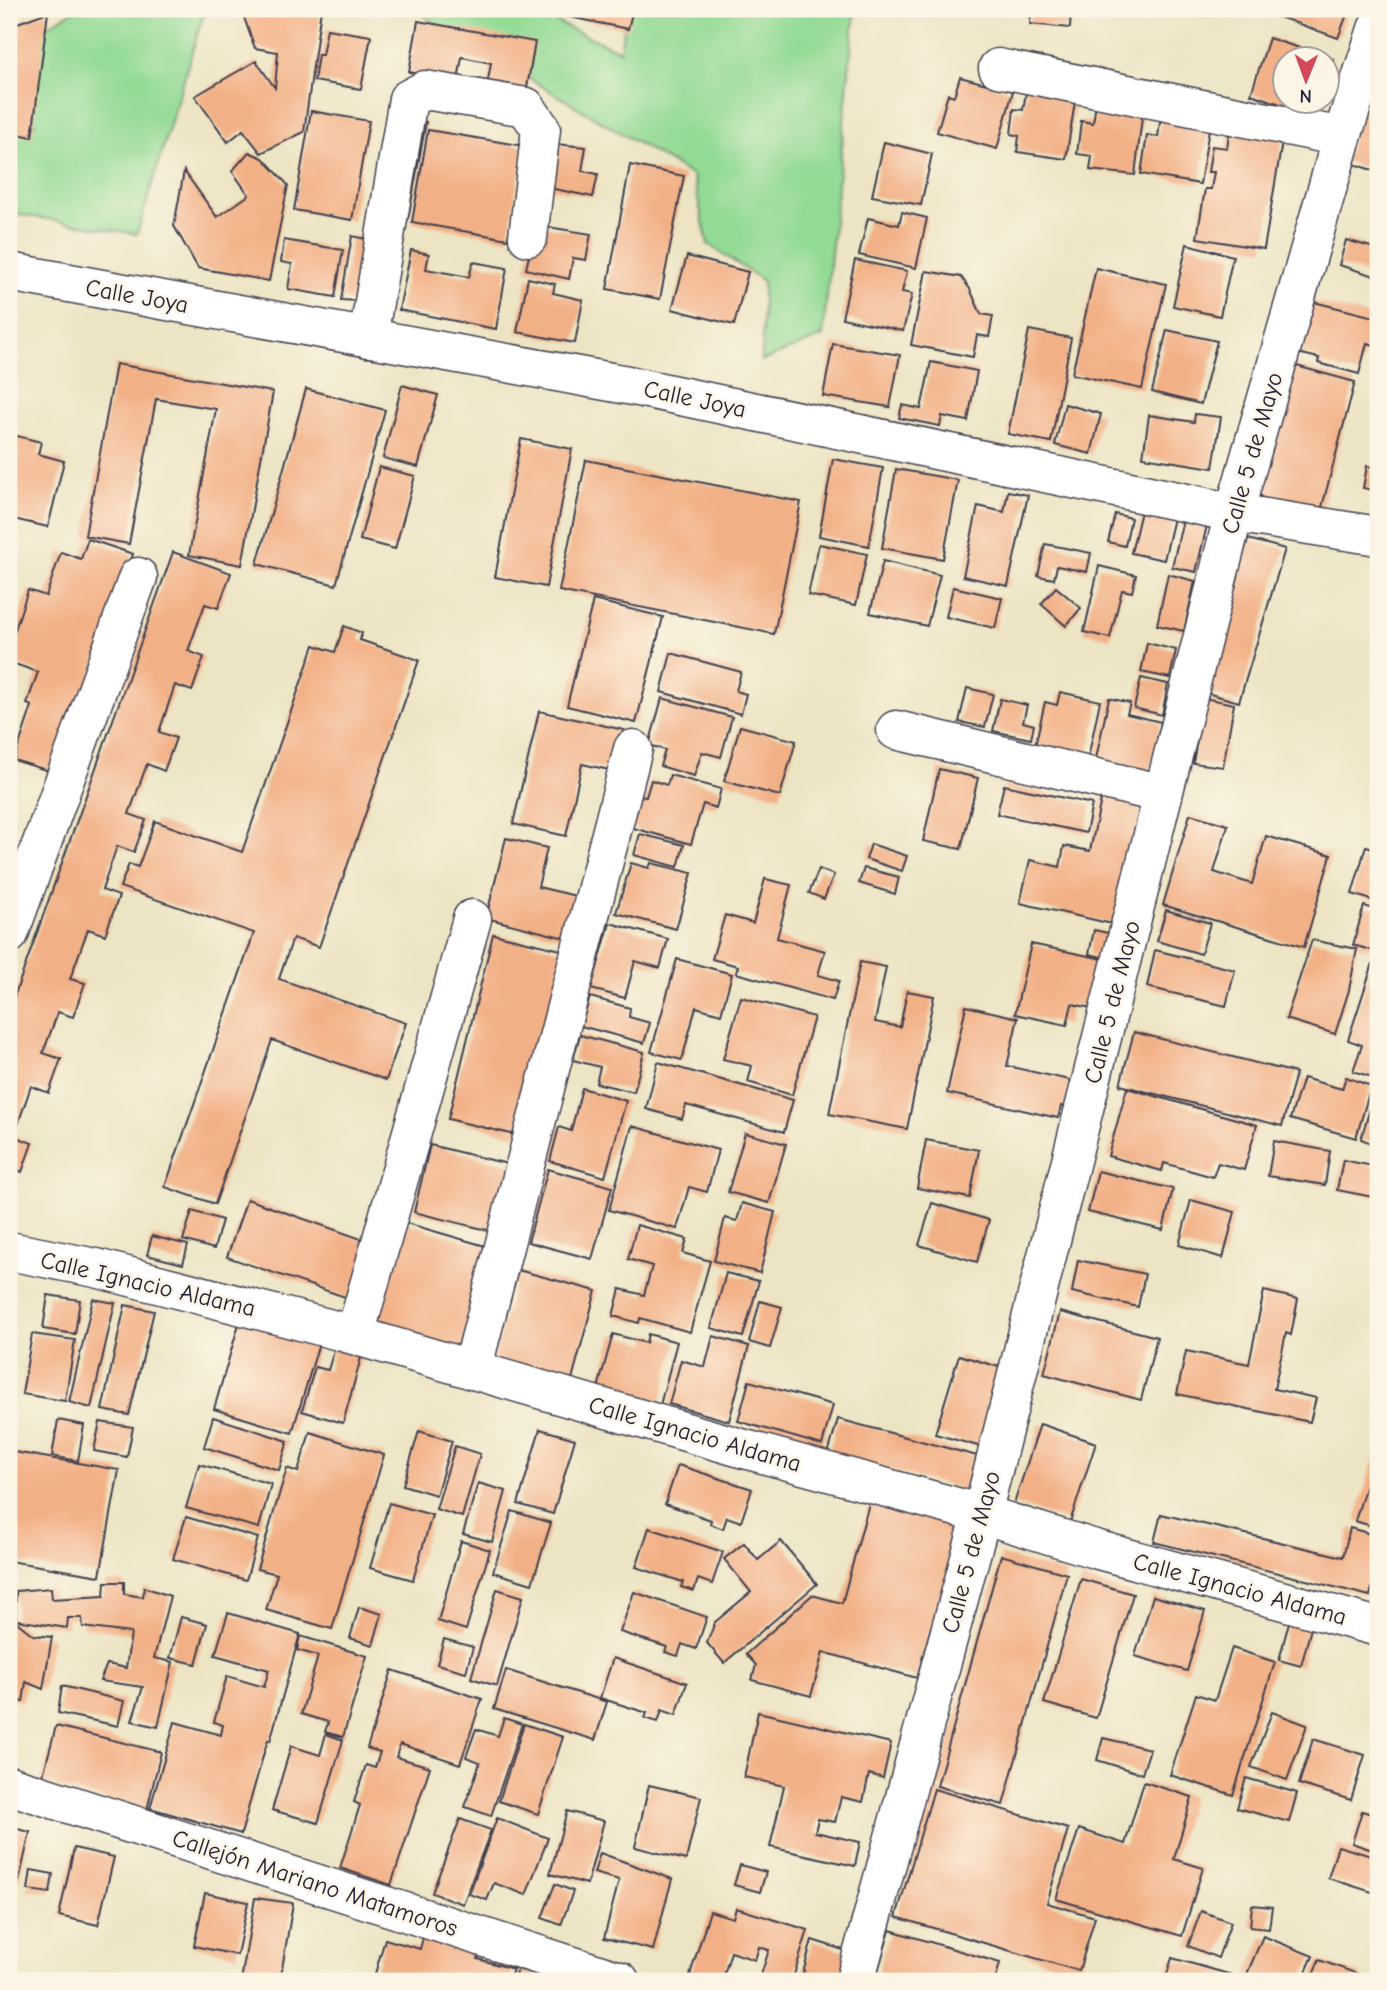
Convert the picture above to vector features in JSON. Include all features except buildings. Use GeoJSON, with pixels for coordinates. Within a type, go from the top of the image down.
{"type":"FeatureCollection","features":[{"type":"Feature","properties":{"kind":"street","name":"Calle 5 de Mayo"},"geometry":{"type":"LineString","coordinates":[[855,1981],[982,1514],[1234,513],[1342,137],[1378,26]]}},
{"type":"Feature","properties":{"kind":"street"},"geometry":{"type":"LineString","coordinates":[[998,68],[1342,137]]}},
{"type":"Feature","properties":{"kind":"street"},"geometry":{"type":"LineString","coordinates":[[368,338],[408,99],[425,90],[526,107],[541,129],[528,237]]}},
{"type":"Feature","properties":{"kind":"street","name":"Calle Joya"},"geometry":{"type":"LineString","coordinates":[[9,272],[633,386],[1234,513],[1378,536]]}},
{"type":"Feature","properties":{"kind":"street"},"geometry":{"type":"LineString","coordinates":[[9,934],[138,577]]}},
{"type":"Feature","properties":{"kind":"street"},"geometry":{"type":"LineString","coordinates":[[896,730],[1163,794]]}},
{"type":"Feature","properties":{"kind":"street"},"geometry":{"type":"LineString","coordinates":[[472,1370],[633,749]]}},
{"type":"Feature","properties":{"kind":"street"},"geometry":{"type":"LineString","coordinates":[[355,1335],[472,919]]}},
{"type":"Feature","properties":{"kind":"street","name":"Calle Ignacio Aldama"},"geometry":{"type":"LineString","coordinates":[[9,1251],[96,1268],[355,1335],[741,1448],[1378,1628]]}},
{"type":"Feature","properties":{"kind":"street","name":"Callejón Mariano Matamoros"},"geometry":{"type":"LineString","coordinates":[[9,1785],[620,1981]]}},
{"type":"Feature","properties":{"kind":"green space"},"geometry":{"type":"Polygon","coordinates":[[[77,9],[205,9],[137,234],[9,213],[9,132],[35,125],[9,90],[9,48],[77,9]]]}},
{"type":"Feature","properties":{"kind":"green space"},"geometry":{"type":"Polygon","coordinates":[[[398,9],[528,9],[620,51],[627,9],[855,9],[823,336],[762,361],[763,281],[708,244],[693,176],[417,12],[398,9]]]}}]}
